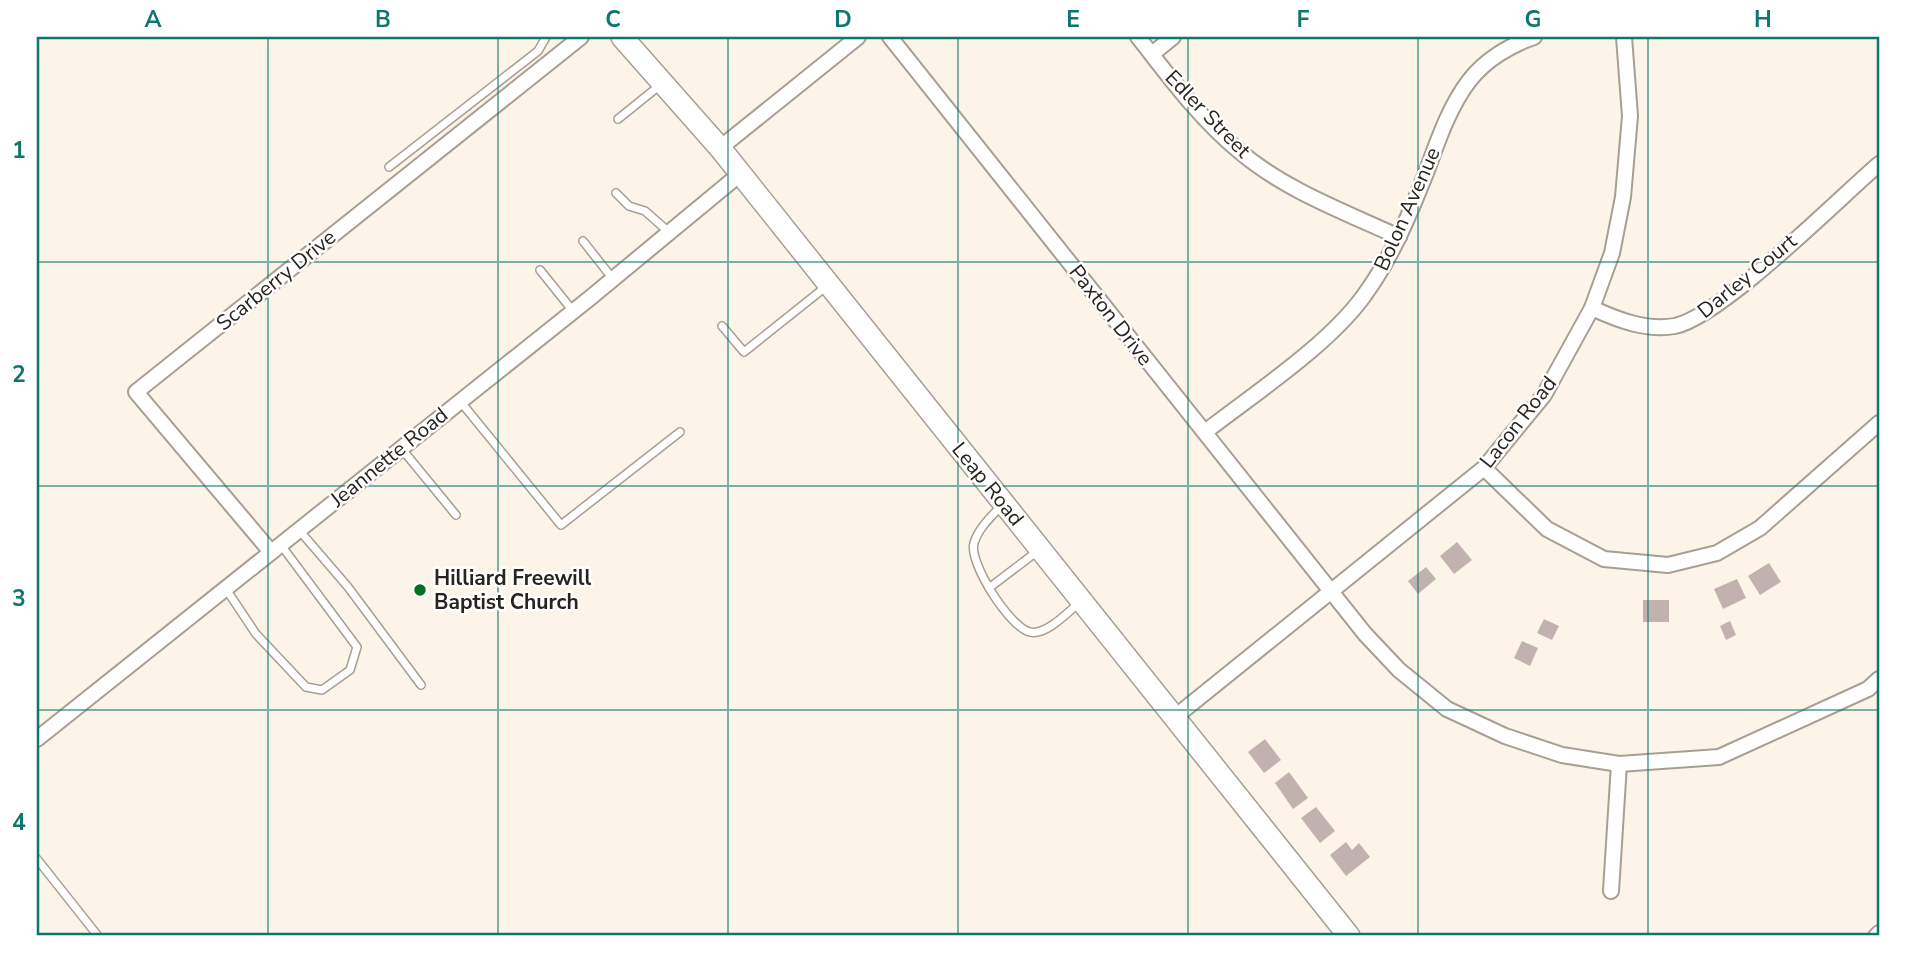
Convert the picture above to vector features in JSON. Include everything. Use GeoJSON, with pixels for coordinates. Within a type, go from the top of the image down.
{"type":"FeatureCollection","features":[{"type":"Feature","properties":{"kind":"street","name":"Scarberry Drive"},"geometry":{"type":"LineString","coordinates":[[276,548],[136,392],[581,37]]}},
{"type":"Feature","properties":{"kind":"street","name":"Leap Road"},"geometry":{"type":"LineString","coordinates":[[622,37],[720,148],[1349,936]]}},
{"type":"Feature","properties":{"kind":"street"},"geometry":{"type":"LineString","coordinates":[[720,148],[858,37]]}},
{"type":"Feature","properties":{"kind":"street","name":"Paxton Drive"},"geometry":{"type":"LineString","coordinates":[[890,37],[1332,593],[1399,670],[1447,709],[1505,736],[1562,755],[1619,764],[1720,757],[1868,689],[1879,679]]}},
{"type":"Feature","properties":{"kind":"street","name":"Edler Street"},"geometry":{"type":"LineString","coordinates":[[1138,37],[1181,92],[1238,151],[1300,191],[1399,237]]}},
{"type":"Feature","properties":{"kind":"street"},"geometry":{"type":"LineString","coordinates":[[1152,54],[1173,37]]}},
{"type":"Feature","properties":{"kind":"street","name":"Bolon Avenue"},"geometry":{"type":"LineString","coordinates":[[1205,432],[1339,324],[1362,299],[1399,237],[1441,133],[1469,81],[1490,60],[1516,43],[1534,37]]}},
{"type":"Feature","properties":{"kind":"street","name":"Lacon Road"},"geometry":{"type":"LineString","coordinates":[[1175,717],[1484,468],[1544,395],[1592,308],[1612,253],[1623,197],[1630,116],[1624,37]]}},
{"type":"Feature","properties":{"kind":"street","name":"Darley Court"},"geometry":{"type":"LineString","coordinates":[[1592,308],[1622,320],[1658,328],[1693,320],[1753,275],[1879,164]]}},
{"type":"Feature","properties":{"kind":"street","name":"Jeannette Road"},"geometry":{"type":"LineString","coordinates":[[37,739],[613,280],[740,174]]}},
{"type":"Feature","properties":{"kind":"street"},"geometry":{"type":"LineString","coordinates":[[1484,468],[1547,529],[1604,559],[1668,565],[1717,553],[1760,528],[1879,423]]}},
{"type":"Feature","properties":{"kind":"street"},"geometry":{"type":"LineString","coordinates":[[1611,891],[1619,764]]}},
{"type":"Feature","properties":{"kind":"lane"},"geometry":{"type":"LineString","coordinates":[[388,167],[538,51],[546,37]]}},
{"type":"Feature","properties":{"kind":"lane"},"geometry":{"type":"LineString","coordinates":[[618,119],[663,83]]}},
{"type":"Feature","properties":{"kind":"lane"},"geometry":{"type":"LineString","coordinates":[[616,193],[629,206],[645,211],[670,234]]}},
{"type":"Feature","properties":{"kind":"lane"},"geometry":{"type":"LineString","coordinates":[[583,241],[613,280]]}},
{"type":"Feature","properties":{"kind":"lane"},"geometry":{"type":"LineString","coordinates":[[540,270],[573,311]]}},
{"type":"Feature","properties":{"kind":"lane"},"geometry":{"type":"LineString","coordinates":[[722,326],[744,352],[829,285]]}},
{"type":"Feature","properties":{"kind":"lane"},"geometry":{"type":"LineString","coordinates":[[459,401],[561,524],[680,432]]}},
{"type":"Feature","properties":{"kind":"lane"},"geometry":{"type":"LineString","coordinates":[[401,447],[456,515]]}},
{"type":"Feature","properties":{"kind":"lane"},"geometry":{"type":"LineString","coordinates":[[1004,504],[982,526],[973,546],[975,562],[989,588],[1018,625],[1029,632],[1040,631],[1081,601]]}},
{"type":"Feature","properties":{"kind":"lane"},"geometry":{"type":"LineString","coordinates":[[299,530],[348,587],[421,685]]}},
{"type":"Feature","properties":{"kind":"lane"},"geometry":{"type":"LineString","coordinates":[[226,589],[256,634],[306,687],[322,690],[350,670],[357,647],[276,548]]}},
{"type":"Feature","properties":{"kind":"lane"},"geometry":{"type":"LineString","coordinates":[[989,588],[1040,550]]}},
{"type":"Feature","properties":{"kind":"lane"},"geometry":{"type":"LineString","coordinates":[[37,859],[98,936]]}},
{"type":"Feature","properties":{"kind":"building"},"geometry":{"type":"Polygon","coordinates":[[[1457,542],[1472,560],[1454,574],[1440,556],[1457,542]]]}},
{"type":"Feature","properties":{"kind":"building"},"geometry":{"type":"Polygon","coordinates":[[[1769,563],[1781,582],[1760,595],[1748,576],[1769,563]]]}},
{"type":"Feature","properties":{"kind":"building"},"geometry":{"type":"Polygon","coordinates":[[[1426,567],[1436,579],[1418,594],[1408,581],[1426,567]]]}},
{"type":"Feature","properties":{"kind":"building"},"geometry":{"type":"Polygon","coordinates":[[[1737,579],[1746,598],[1723,609],[1714,589],[1737,579]]]}},
{"type":"Feature","properties":{"kind":"building"},"geometry":{"type":"Polygon","coordinates":[[[1643,600],[1669,600],[1669,622],[1643,622],[1643,600]]]}},
{"type":"Feature","properties":{"kind":"building"},"geometry":{"type":"Polygon","coordinates":[[[1544,619],[1559,626],[1552,640],[1537,633],[1544,619]]]}},
{"type":"Feature","properties":{"kind":"building"},"geometry":{"type":"Polygon","coordinates":[[[1730,621],[1736,635],[1726,640],[1720,626],[1730,621]]]}},
{"type":"Feature","properties":{"kind":"building"},"geometry":{"type":"Polygon","coordinates":[[[1522,641],[1538,648],[1530,666],[1514,658],[1522,641]]]}},
{"type":"Feature","properties":{"kind":"building"},"geometry":{"type":"Polygon","coordinates":[[[1265,739],[1281,760],[1264,773],[1248,752],[1265,739]]]}},
{"type":"Feature","properties":{"kind":"building"},"geometry":{"type":"Polygon","coordinates":[[[1289,772],[1308,798],[1293,809],[1275,783],[1289,772]]]}},
{"type":"Feature","properties":{"kind":"building"},"geometry":{"type":"Polygon","coordinates":[[[1316,807],[1335,831],[1320,843],[1301,818],[1316,807]]]}},
{"type":"Feature","properties":{"kind":"building"},"geometry":{"type":"Polygon","coordinates":[[[1346,842],[1352,850],[1359,843],[1370,857],[1346,876],[1330,855],[1346,842]]]}},
{"type":"Feature","properties":{"kind":"place","name":"Hilliard Freewill Baptist Church"},"geometry":{"type":"Point","coordinates":[420,590]}}]}
